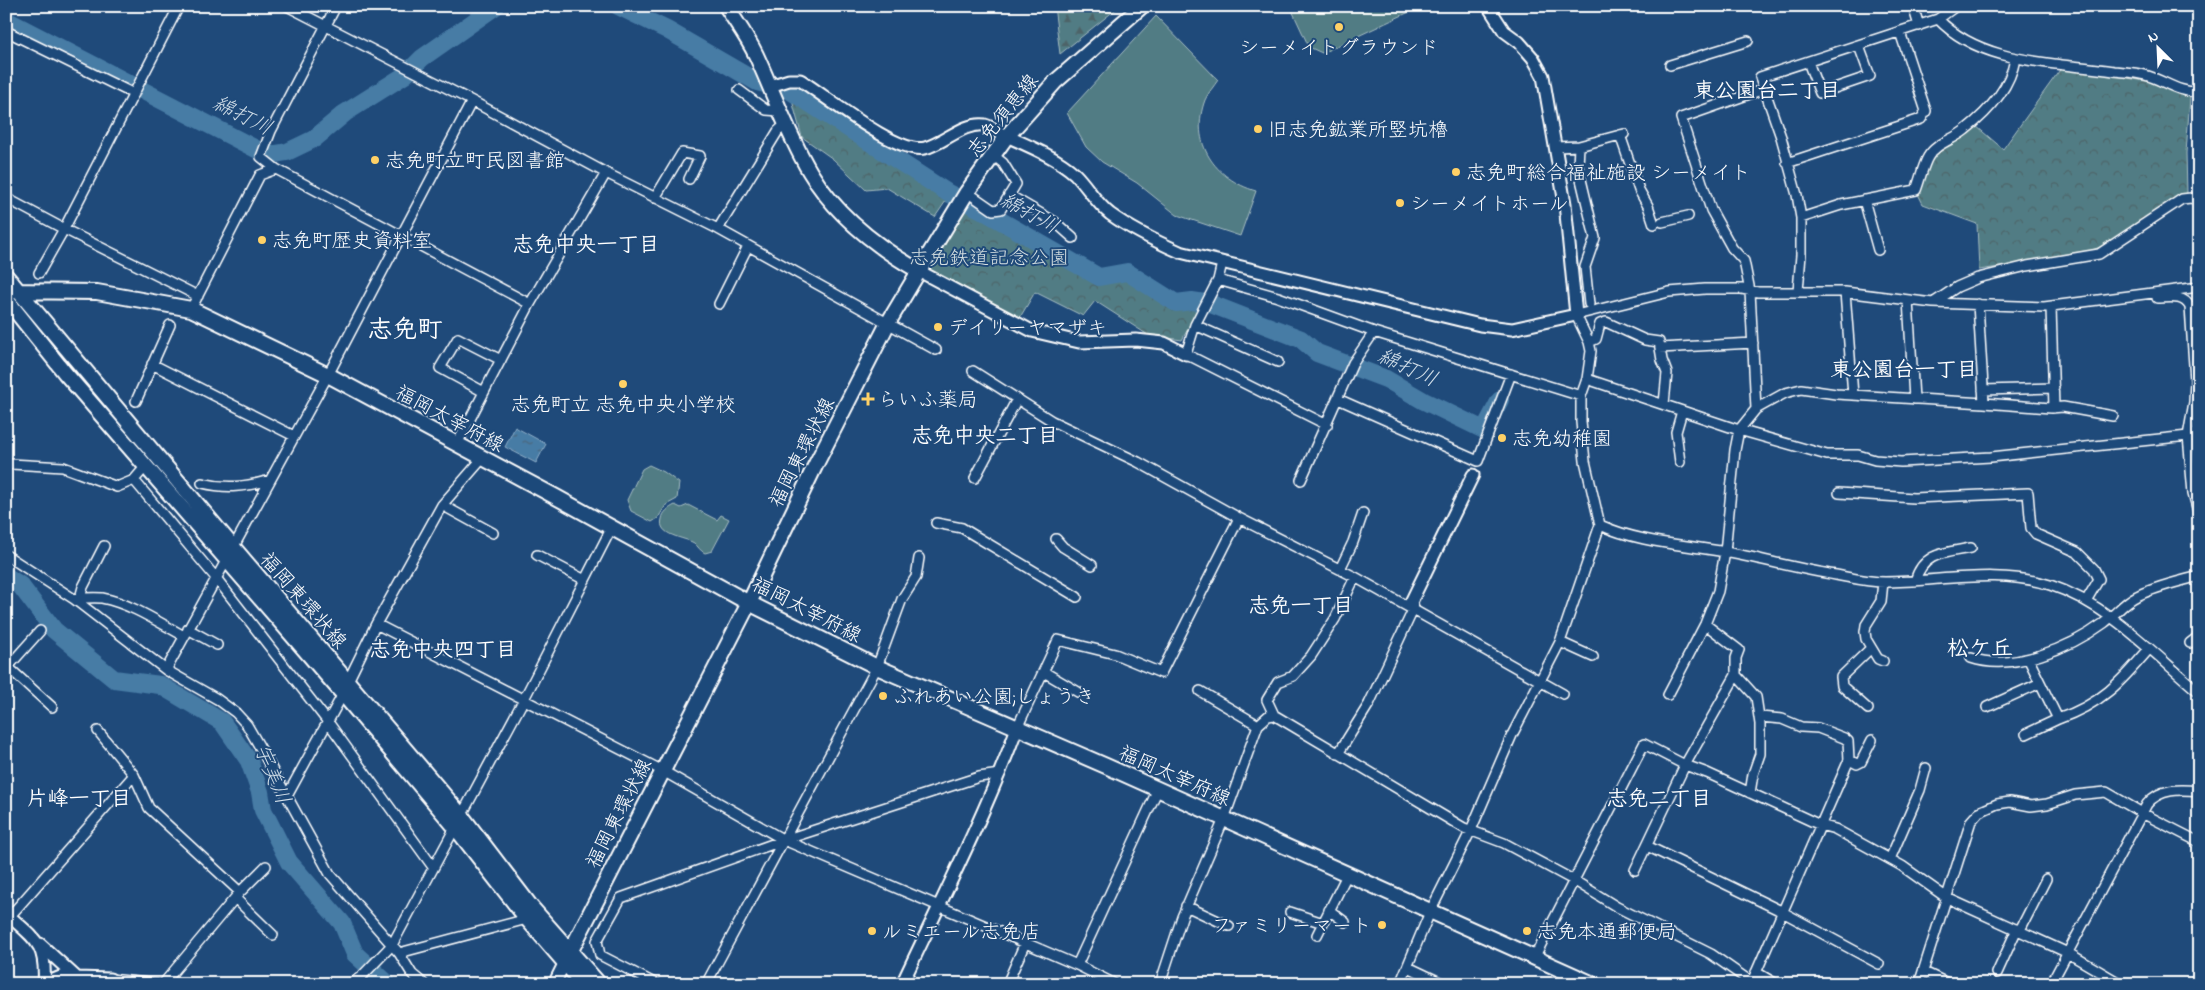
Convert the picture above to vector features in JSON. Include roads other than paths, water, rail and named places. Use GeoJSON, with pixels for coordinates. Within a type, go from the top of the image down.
{"type":"FeatureCollection","features":[{"type":"Feature","properties":{"kind":"main road"},"geometry":{"type":"LineString","coordinates":[[726,6],[755,52],[783,117],[810,172],[834,204],[858,228],[890,254],[919,271]]}},
{"type":"Feature","properties":{"kind":"main road","name":"志免須恵線"},"geometry":{"type":"LineString","coordinates":[[919,271],[967,192],[1007,136],[1055,82],[1142,6]]}},
{"type":"Feature","properties":{"kind":"main road","name":"福岡東環状線"},"geometry":{"type":"LineString","coordinates":[[568,957],[749,603],[810,474],[888,323],[919,271]]}},
{"type":"Feature","properties":{"kind":"main road","name":"福岡東環状線"},"geometry":{"type":"LineString","coordinates":[[6,276],[12,290],[230,554],[532,908],[568,957],[583,984]]}},
{"type":"Feature","properties":{"kind":"main road","name":"福岡太宰府線"},"geometry":{"type":"LineString","coordinates":[[12,290],[97,292],[190,309],[328,375],[612,527],[749,603],[877,667],[1158,789],[1534,958],[1583,982]]}},
{"type":"Feature","properties":{"kind":"main road","name":"福岡東環状線"},"geometry":{"type":"LineString","coordinates":[[6,299],[62,370],[146,466],[230,554]]}},
{"type":"Feature","properties":{"kind":"main road","name":"福岡東環状線"},"geometry":{"type":"LineString","coordinates":[[458,821],[527,919],[599,984]]}},
{"type":"Feature","properties":{"kind":"street"},"geometry":{"type":"LineString","coordinates":[[39,273],[64,229],[179,6]]}},
{"type":"Feature","properties":{"kind":"street"},"geometry":{"type":"LineString","coordinates":[[288,6],[606,173],[718,229],[936,350]]}},
{"type":"Feature","properties":{"kind":"street"},"geometry":{"type":"LineString","coordinates":[[336,6],[271,131],[261,157],[276,169],[530,304]]}},
{"type":"Feature","properties":{"kind":"street"},"geometry":{"type":"LineString","coordinates":[[1400,984],[1430,912],[1471,830],[1512,735],[1560,642],[1600,525],[1585,461],[1581,396],[1587,379],[1591,351],[1589,342],[1576,315],[1565,204],[1543,76],[1533,58],[1519,42],[1504,31],[1488,6]]}},
{"type":"Feature","properties":{"kind":"street"},"geometry":{"type":"LineString","coordinates":[[1913,6],[1919,26]]}},
{"type":"Feature","properties":{"kind":"street"},"geometry":{"type":"LineString","coordinates":[[1798,291],[1801,255],[1801,218],[1797,195],[1781,137],[1760,77],[1919,26],[1938,19],[1956,6]]}},
{"type":"Feature","properties":{"kind":"street"},"geometry":{"type":"LineString","coordinates":[[1938,19],[1947,29],[1970,43],[2015,59],[2145,75],[2187,92],[2199,92]]}},
{"type":"Feature","properties":{"kind":"street"},"geometry":{"type":"LineString","coordinates":[[6,31],[134,94]]}},
{"type":"Feature","properties":{"kind":"street"},"geometry":{"type":"LineString","coordinates":[[1787,163],[1921,119],[1926,111],[1900,32]]}},
{"type":"Feature","properties":{"kind":"street"},"geometry":{"type":"LineString","coordinates":[[1670,65],[1748,41]]}},
{"type":"Feature","properties":{"kind":"street"},"geometry":{"type":"LineString","coordinates":[[1808,62],[1820,93],[1870,76],[1859,46]]}},
{"type":"Feature","properties":{"kind":"street"},"geometry":{"type":"LineString","coordinates":[[1801,218],[1842,205],[1916,190],[1928,157],[1945,140],[1964,131],[2001,94],[2013,74],[2015,59]]}},
{"type":"Feature","properties":{"kind":"street"},"geometry":{"type":"LineString","coordinates":[[770,86],[790,80],[800,80],[862,122],[910,148],[923,148],[972,127],[985,125],[1044,154],[1074,174],[1108,212],[1141,234],[1180,252],[1480,326],[1512,329],[1669,292],[1705,289],[1845,292],[1933,303],[2051,307],[2199,287]]}},
{"type":"Feature","properties":{"kind":"street"},"geometry":{"type":"LineString","coordinates":[[1756,409],[1750,291],[1744,261],[1732,248],[1709,211],[1681,118],[1764,89]]}},
{"type":"Feature","properties":{"kind":"street"},"geometry":{"type":"LineString","coordinates":[[718,229],[778,131],[783,117],[766,110],[739,90]]}},
{"type":"Feature","properties":{"kind":"street"},"geometry":{"type":"LineString","coordinates":[[166,670],[328,375],[472,101]]}},
{"type":"Feature","properties":{"kind":"street"},"geometry":{"type":"LineString","coordinates":[[1556,147],[1579,146],[1622,134],[1638,190],[1658,223],[1688,216]]}},
{"type":"Feature","properties":{"kind":"street"},"geometry":{"type":"LineString","coordinates":[[1579,146],[1578,167],[1598,237],[1585,267],[1589,304]]}},
{"type":"Feature","properties":{"kind":"street"},"geometry":{"type":"LineString","coordinates":[[656,198],[682,153],[700,156],[689,179]]}},
{"type":"Feature","properties":{"kind":"street"},"geometry":{"type":"LineString","coordinates":[[967,192],[993,210],[1001,209],[1016,184],[1003,163],[993,155]]}},
{"type":"Feature","properties":{"kind":"street"},"geometry":{"type":"LineString","coordinates":[[190,309],[260,175],[276,169]]}},
{"type":"Feature","properties":{"kind":"street"},"geometry":{"type":"LineString","coordinates":[[457,444],[530,304],[606,173]]}},
{"type":"Feature","properties":{"kind":"street"},"geometry":{"type":"LineString","coordinates":[[1009,195],[1055,222],[1074,238]]}},
{"type":"Feature","properties":{"kind":"street"},"geometry":{"type":"LineString","coordinates":[[6,198],[198,296]]}},
{"type":"Feature","properties":{"kind":"street"},"geometry":{"type":"LineString","coordinates":[[1933,303],[1957,287],[1978,278],[2027,266],[2099,254],[2182,199],[2199,201]]}},
{"type":"Feature","properties":{"kind":"street"},"geometry":{"type":"LineString","coordinates":[[1864,200],[1878,250]]}},
{"type":"Feature","properties":{"kind":"street"},"geometry":{"type":"LineString","coordinates":[[718,304],[748,246]]}},
{"type":"Feature","properties":{"kind":"street"},"geometry":{"type":"LineString","coordinates":[[1186,354],[1195,325],[1218,280],[1222,262]]}},
{"type":"Feature","properties":{"kind":"street"},"geometry":{"type":"LineString","coordinates":[[919,271],[1032,331],[1079,342],[1152,341],[1169,344],[1327,424]]}},
{"type":"Feature","properties":{"kind":"street"},"geometry":{"type":"LineString","coordinates":[[1218,280],[1278,296],[1374,332],[1581,396]]}},
{"type":"Feature","properties":{"kind":"street"},"geometry":{"type":"LineString","coordinates":[[1845,292],[1853,395]]}},
{"type":"Feature","properties":{"kind":"street"},"geometry":{"type":"LineString","coordinates":[[2139,295],[2150,298],[2180,298],[2194,307],[2197,402],[2193,435],[2193,493],[2199,515]]}},
{"type":"Feature","properties":{"kind":"street"},"geometry":{"type":"LineString","coordinates":[[1908,300],[1914,399]]}},
{"type":"Feature","properties":{"kind":"street"},"geometry":{"type":"LineString","coordinates":[[1978,304],[1984,403]]}},
{"type":"Feature","properties":{"kind":"street"},"geometry":{"type":"LineString","coordinates":[[2051,307],[2054,408]]}},
{"type":"Feature","properties":{"kind":"street"},"geometry":{"type":"LineString","coordinates":[[1589,342],[1596,339],[1600,324],[1606,322],[1645,340],[1659,342],[1662,360],[1667,373],[1664,404]]}},
{"type":"Feature","properties":{"kind":"street"},"geometry":{"type":"LineString","coordinates":[[136,402],[170,325]]}},
{"type":"Feature","properties":{"kind":"street"},"geometry":{"type":"LineString","coordinates":[[1195,325],[1278,362]]}},
{"type":"Feature","properties":{"kind":"street"},"geometry":{"type":"LineString","coordinates":[[1301,480],[1353,363],[1374,332]]}},
{"type":"Feature","properties":{"kind":"street"},"geometry":{"type":"LineString","coordinates":[[484,392],[440,368],[458,338],[501,360]]}},
{"type":"Feature","properties":{"kind":"street"},"geometry":{"type":"LineString","coordinates":[[1660,348],[1753,343]]}},
{"type":"Feature","properties":{"kind":"street"},"geometry":{"type":"LineString","coordinates":[[152,364],[294,436]]}},
{"type":"Feature","properties":{"kind":"street"},"geometry":{"type":"LineString","coordinates":[[973,371],[1052,421],[1138,462],[1238,518],[1355,577],[1563,694]]}},
{"type":"Feature","properties":{"kind":"street"},"geometry":{"type":"LineString","coordinates":[[1338,399],[1478,461],[1511,374]]}},
{"type":"Feature","properties":{"kind":"street"},"geometry":{"type":"LineString","coordinates":[[1587,379],[1739,430],[1827,455],[1858,455],[1874,460],[1901,462],[2039,453],[2193,435]]}},
{"type":"Feature","properties":{"kind":"street"},"geometry":{"type":"LineString","coordinates":[[1983,390],[2054,388]]}},
{"type":"Feature","properties":{"kind":"street"},"geometry":{"type":"LineString","coordinates":[[1668,695],[1705,624],[1718,590],[1725,552],[1735,450],[1739,430],[1756,409],[1785,394],[1801,389],[1853,395],[2062,407],[2113,416]]}},
{"type":"Feature","properties":{"kind":"street"},"geometry":{"type":"LineString","coordinates":[[975,478],[1017,399]]}},
{"type":"Feature","properties":{"kind":"street"},"geometry":{"type":"LineString","coordinates":[[1680,462],[1676,432],[1682,411]]}},
{"type":"Feature","properties":{"kind":"street"},"geometry":{"type":"LineString","coordinates":[[287,796],[328,722],[376,624],[442,505],[482,459]]}},
{"type":"Feature","properties":{"kind":"street"},"geometry":{"type":"LineString","coordinates":[[6,466],[11,464],[63,467],[117,487],[134,480],[146,466]]}},
{"type":"Feature","properties":{"kind":"street"},"geometry":{"type":"LineString","coordinates":[[1338,754],[1369,704],[1413,610],[1411,602],[1473,475]]}},
{"type":"Feature","properties":{"kind":"street"},"geometry":{"type":"LineString","coordinates":[[134,480],[216,578],[328,722],[433,868]]}},
{"type":"Feature","properties":{"kind":"street"},"geometry":{"type":"LineString","coordinates":[[202,483],[232,487],[250,486],[270,480]]}},
{"type":"Feature","properties":{"kind":"street"},"geometry":{"type":"LineString","coordinates":[[1839,493],[1914,498],[2028,492],[2031,528],[2036,534],[2077,552],[2094,569],[2099,579],[2086,601]]}},
{"type":"Feature","properties":{"kind":"street"},"geometry":{"type":"LineString","coordinates":[[442,505],[492,533]]}},
{"type":"Feature","properties":{"kind":"street"},"geometry":{"type":"LineString","coordinates":[[1340,569],[1353,542],[1363,513]]}},
{"type":"Feature","properties":{"kind":"street"},"geometry":{"type":"LineString","coordinates":[[902,984],[940,907],[1000,774],[1017,728],[1058,640],[1114,654],[1161,673],[1238,518]]}},
{"type":"Feature","properties":{"kind":"street"},"geometry":{"type":"LineString","coordinates":[[936,523],[962,528],[1077,597]]}},
{"type":"Feature","properties":{"kind":"street"},"geometry":{"type":"LineString","coordinates":[[1600,525],[1620,534],[1650,541],[1725,552],[1820,572],[1883,582],[1983,577],[2022,578],[2050,585],[2086,601],[2110,616],[2199,692]]}},
{"type":"Feature","properties":{"kind":"street"},"geometry":{"type":"LineString","coordinates":[[350,984],[362,976],[390,947],[523,701],[612,527]]}},
{"type":"Feature","properties":{"kind":"street"},"geometry":{"type":"LineString","coordinates":[[1056,539],[1063,547],[1092,565]]}},
{"type":"Feature","properties":{"kind":"street"},"geometry":{"type":"LineString","coordinates":[[77,599],[104,546]]}},
{"type":"Feature","properties":{"kind":"street"},"geometry":{"type":"LineString","coordinates":[[1915,581],[1918,570],[1926,560],[1935,555],[1971,548]]}},
{"type":"Feature","properties":{"kind":"street"},"geometry":{"type":"LineString","coordinates":[[6,555],[77,599],[166,670],[218,699],[236,712],[247,725],[330,874],[390,947],[399,953],[412,974],[424,984]]}},
{"type":"Feature","properties":{"kind":"street"},"geometry":{"type":"LineString","coordinates":[[537,555],[584,580]]}},
{"type":"Feature","properties":{"kind":"street"},"geometry":{"type":"LineString","coordinates":[[706,984],[877,667],[902,599],[916,577],[919,558]]}},
{"type":"Feature","properties":{"kind":"street"},"geometry":{"type":"LineString","coordinates":[[1971,658],[1992,663],[2029,660],[2082,637],[2106,622],[2110,616],[2135,597],[2158,587],[2199,576]]}},
{"type":"Feature","properties":{"kind":"street"},"geometry":{"type":"LineString","coordinates":[[1355,577],[1335,619],[1311,656],[1293,676],[1278,682],[1267,700],[1274,714],[1464,828],[1504,842],[1575,881],[1617,908],[1711,954],[1751,983],[1849,760],[1848,741],[1844,738],[1818,728],[1801,727],[1782,719],[1760,717]]}},
{"type":"Feature","properties":{"kind":"street"},"geometry":{"type":"LineString","coordinates":[[1883,582],[1880,601],[1866,625],[1865,632],[1871,648],[1878,659],[1883,661]]}},
{"type":"Feature","properties":{"kind":"street"},"geometry":{"type":"LineString","coordinates":[[77,599],[101,598],[120,603],[217,645]]}},
{"type":"Feature","properties":{"kind":"street"},"geometry":{"type":"LineString","coordinates":[[376,624],[523,701],[663,771],[784,840],[1077,965],[1115,984]]}},
{"type":"Feature","properties":{"kind":"street"},"geometry":{"type":"LineString","coordinates":[[1635,870],[1685,765],[1736,675],[1738,650],[1705,624]]}},
{"type":"Feature","properties":{"kind":"street"},"geometry":{"type":"LineString","coordinates":[[40,631],[7,668],[52,707]]}},
{"type":"Feature","properties":{"kind":"street"},"geometry":{"type":"LineString","coordinates":[[2190,643],[2199,636]]}},
{"type":"Feature","properties":{"kind":"street"},"geometry":{"type":"LineString","coordinates":[[1560,642],[1592,657]]}},
{"type":"Feature","properties":{"kind":"street"},"geometry":{"type":"LineString","coordinates":[[1868,709],[1842,686],[1841,677],[1871,648]]}},
{"type":"Feature","properties":{"kind":"street"},"geometry":{"type":"LineString","coordinates":[[2026,734],[2100,700],[2127,675],[2149,649]]}},
{"type":"Feature","properties":{"kind":"street"},"geometry":{"type":"LineString","coordinates":[[2029,660],[2058,719]]}},
{"type":"Feature","properties":{"kind":"street"},"geometry":{"type":"LineString","coordinates":[[1044,672],[1078,692]]}},
{"type":"Feature","properties":{"kind":"street"},"geometry":{"type":"LineString","coordinates":[[1736,675],[1756,697],[1760,717],[1760,754],[1752,774],[1750,793]]}},
{"type":"Feature","properties":{"kind":"street"},"geometry":{"type":"LineString","coordinates":[[1987,707],[2040,682]]}},
{"type":"Feature","properties":{"kind":"street"},"geometry":{"type":"LineString","coordinates":[[1200,691],[1258,725]]}},
{"type":"Feature","properties":{"kind":"street"},"geometry":{"type":"LineString","coordinates":[[1160,984],[1186,906],[1224,819],[1258,725],[1268,716],[1274,714]]}},
{"type":"Feature","properties":{"kind":"street"},"geometry":{"type":"LineString","coordinates":[[98,731],[134,775],[149,808],[238,895],[273,934]]}},
{"type":"Feature","properties":{"kind":"street"},"geometry":{"type":"LineString","coordinates":[[1849,760],[1857,764],[1861,762],[1872,740]]}},
{"type":"Feature","properties":{"kind":"street"},"geometry":{"type":"LineString","coordinates":[[1534,958],[1644,744],[1685,765],[1835,830],[1890,859],[1948,898],[2068,953],[2121,984]]}},
{"type":"Feature","properties":{"kind":"street"},"geometry":{"type":"LineString","coordinates":[[1890,859],[1920,790],[1926,768]]}},
{"type":"Feature","properties":{"kind":"street"},"geometry":{"type":"LineString","coordinates":[[656,984],[600,954],[597,940],[621,898],[784,840],[979,777],[1000,774]]}},
{"type":"Feature","properties":{"kind":"street"},"geometry":{"type":"LineString","coordinates":[[77,978],[7,914],[134,775]]}},
{"type":"Feature","properties":{"kind":"street"},"geometry":{"type":"LineString","coordinates":[[1077,965],[1158,789]]}},
{"type":"Feature","properties":{"kind":"street"},"geometry":{"type":"LineString","coordinates":[[2051,984],[2152,797],[2170,790],[2199,791]]}},
{"type":"Feature","properties":{"kind":"street"},"geometry":{"type":"LineString","coordinates":[[1918,984],[1924,972],[1948,898],[1948,888],[1971,821],[1979,812],[1997,804],[2010,802],[2031,806],[2047,804],[2075,795],[2106,792],[2199,842]]}},
{"type":"Feature","properties":{"kind":"street"},"geometry":{"type":"LineString","coordinates":[[1647,846],[1782,912],[1879,964]]}},
{"type":"Feature","properties":{"kind":"street"},"geometry":{"type":"LineString","coordinates":[[163,984],[238,895],[266,866]]}},
{"type":"Feature","properties":{"kind":"street"},"geometry":{"type":"LineString","coordinates":[[1317,935],[1347,875]]}},
{"type":"Feature","properties":{"kind":"street"},"geometry":{"type":"LineString","coordinates":[[1997,974],[2046,879]]}},
{"type":"Feature","properties":{"kind":"street"},"geometry":{"type":"LineString","coordinates":[[1186,906],[1229,926]]}},
{"type":"Feature","properties":{"kind":"street"},"geometry":{"type":"LineString","coordinates":[[1330,910],[1345,922]]}},
{"type":"Feature","properties":{"kind":"street"},"geometry":{"type":"LineString","coordinates":[[1290,912],[1323,923]]}},
{"type":"Feature","properties":{"kind":"street"},"geometry":{"type":"LineString","coordinates":[[399,953],[527,919]]}},
{"type":"Feature","properties":{"kind":"street"},"geometry":{"type":"LineString","coordinates":[[39,942],[43,955],[44,984]]}},
{"type":"Feature","properties":{"kind":"street"},"geometry":{"type":"LineString","coordinates":[[1007,984],[1025,944]]}},
{"type":"Feature","properties":{"kind":"street"},"geometry":{"type":"LineString","coordinates":[[554,984],[568,957]]}},
{"type":"Feature","properties":{"kind":"street"},"geometry":{"type":"LineString","coordinates":[[1408,967],[1444,984]]}},
{"type":"Feature","properties":{"kind":"street"},"geometry":{"type":"LineString","coordinates":[[1756,972],[1776,984]]}},
{"type":"Feature","properties":{"kind":"street"},"geometry":{"type":"LineString","coordinates":[[1924,972],[1949,984]]}},
{"type":"Feature","properties":{"kind":"street"},"geometry":{"type":"LineString","coordinates":[[50,984],[51,981],[63,976],[157,984]]}},
{"type":"Feature","properties":{"kind":"street"},"geometry":{"type":"LineString","coordinates":[[62,984],[77,978]]}},
{"type":"Feature","properties":{"kind":"water"},"geometry":{"type":"Polygon","coordinates":[[[515,427],[546,444],[536,463],[505,447],[515,427]]]}},
{"type":"Feature","properties":{"kind":"waterway","name":"綿打川"},"geometry":{"type":"LineString","coordinates":[[6,20],[270,155],[287,152],[314,139],[345,113],[405,75],[422,58],[496,6]]}},
{"type":"Feature","properties":{"kind":"waterway","name":"綿打川"},"geometry":{"type":"LineString","coordinates":[[618,6],[667,30],[757,82],[789,90],[948,193],[980,209],[1099,277],[1127,272],[1176,303],[1192,301],[1211,304],[1301,339],[1317,353],[1386,379],[1424,401],[1484,430],[1500,400]]}},
{"type":"Feature","properties":{"kind":"waterway","name":"宇美川"},"geometry":{"type":"LineString","coordinates":[[6,576],[20,585],[54,630],[114,679],[160,685],[222,722],[249,761],[260,792],[263,810],[289,862],[342,923],[355,954],[388,984]]}},
{"type":"Feature","properties":{"kind":"place","name":"シーメイトグラウンド"},"geometry":{"type":"Point","coordinates":[1339,27]}},
{"type":"Feature","properties":{"kind":"place","name":"旧志免鉱業所竪坑櫓"},"geometry":{"type":"Point","coordinates":[1258,129]}},
{"type":"Feature","properties":{"kind":"place","name":"志免町立町民図書館"},"geometry":{"type":"Point","coordinates":[375,160]}},
{"type":"Feature","properties":{"kind":"place","name":"志免町総合福祉施設 シーメイト"},"geometry":{"type":"Point","coordinates":[1456,172]}},
{"type":"Feature","properties":{"kind":"place","name":"シーメイトホール"},"geometry":{"type":"Point","coordinates":[1400,203]}},
{"type":"Feature","properties":{"kind":"place","name":"志免町歴史資料室"},"geometry":{"type":"Point","coordinates":[262,240]}},
{"type":"Feature","properties":{"kind":"place","name":"デイリーヤマザキ"},"geometry":{"type":"Point","coordinates":[938,327]}},
{"type":"Feature","properties":{"kind":"place","name":"志免町立 志免中央小学校"},"geometry":{"type":"Point","coordinates":[623,384]}},
{"type":"Feature","properties":{"kind":"place","name":"らいふ薬局"},"geometry":{"type":"Point","coordinates":[868,399]}},
{"type":"Feature","properties":{"kind":"place","name":"志免幼稚園"},"geometry":{"type":"Point","coordinates":[1502,438]}},
{"type":"Feature","properties":{"kind":"place","name":"ふれあい公園;しょうき"},"geometry":{"type":"Point","coordinates":[883,696]}},
{"type":"Feature","properties":{"kind":"place","name":"ファミリーマート"},"geometry":{"type":"Point","coordinates":[1382,925]}},
{"type":"Feature","properties":{"kind":"place","name":"ルミエール志免店"},"geometry":{"type":"Point","coordinates":[872,931]}},
{"type":"Feature","properties":{"kind":"place","name":"志免本通郵便局"},"geometry":{"type":"Point","coordinates":[1527,931]}},
{"type":"Feature","properties":{"kind":"district","name":"東公園台二丁目"},"geometry":{"type":"Point","coordinates":[1767,90]}},
{"type":"Feature","properties":{"kind":"district","name":"志免中央一丁目"},"geometry":{"type":"Point","coordinates":[586,244]}},
{"type":"Feature","properties":{"kind":"district","name":"志免町"},"geometry":{"type":"Point","coordinates":[405,328]}},
{"type":"Feature","properties":{"kind":"district","name":"東公園台一丁目"},"geometry":{"type":"Point","coordinates":[1904,369]}},
{"type":"Feature","properties":{"kind":"district","name":"志免中央二丁目"},"geometry":{"type":"Point","coordinates":[985,435]}},
{"type":"Feature","properties":{"kind":"district","name":"志免一丁目"},"geometry":{"type":"Point","coordinates":[1301,605]}},
{"type":"Feature","properties":{"kind":"district","name":"松ケ丘"},"geometry":{"type":"Point","coordinates":[1980,647]}},
{"type":"Feature","properties":{"kind":"district","name":"志免中央四丁目"},"geometry":{"type":"Point","coordinates":[443,649]}},
{"type":"Feature","properties":{"kind":"district","name":"片峰一丁目"},"geometry":{"type":"Point","coordinates":[79,798]}},
{"type":"Feature","properties":{"kind":"district","name":"志免二丁目"},"geometry":{"type":"Point","coordinates":[1659,798]}},
{"type":"Feature","properties":{"kind":"park label","name":"志免鉄道記念公園"},"geometry":{"type":"Point","coordinates":[989,257]}}]}
